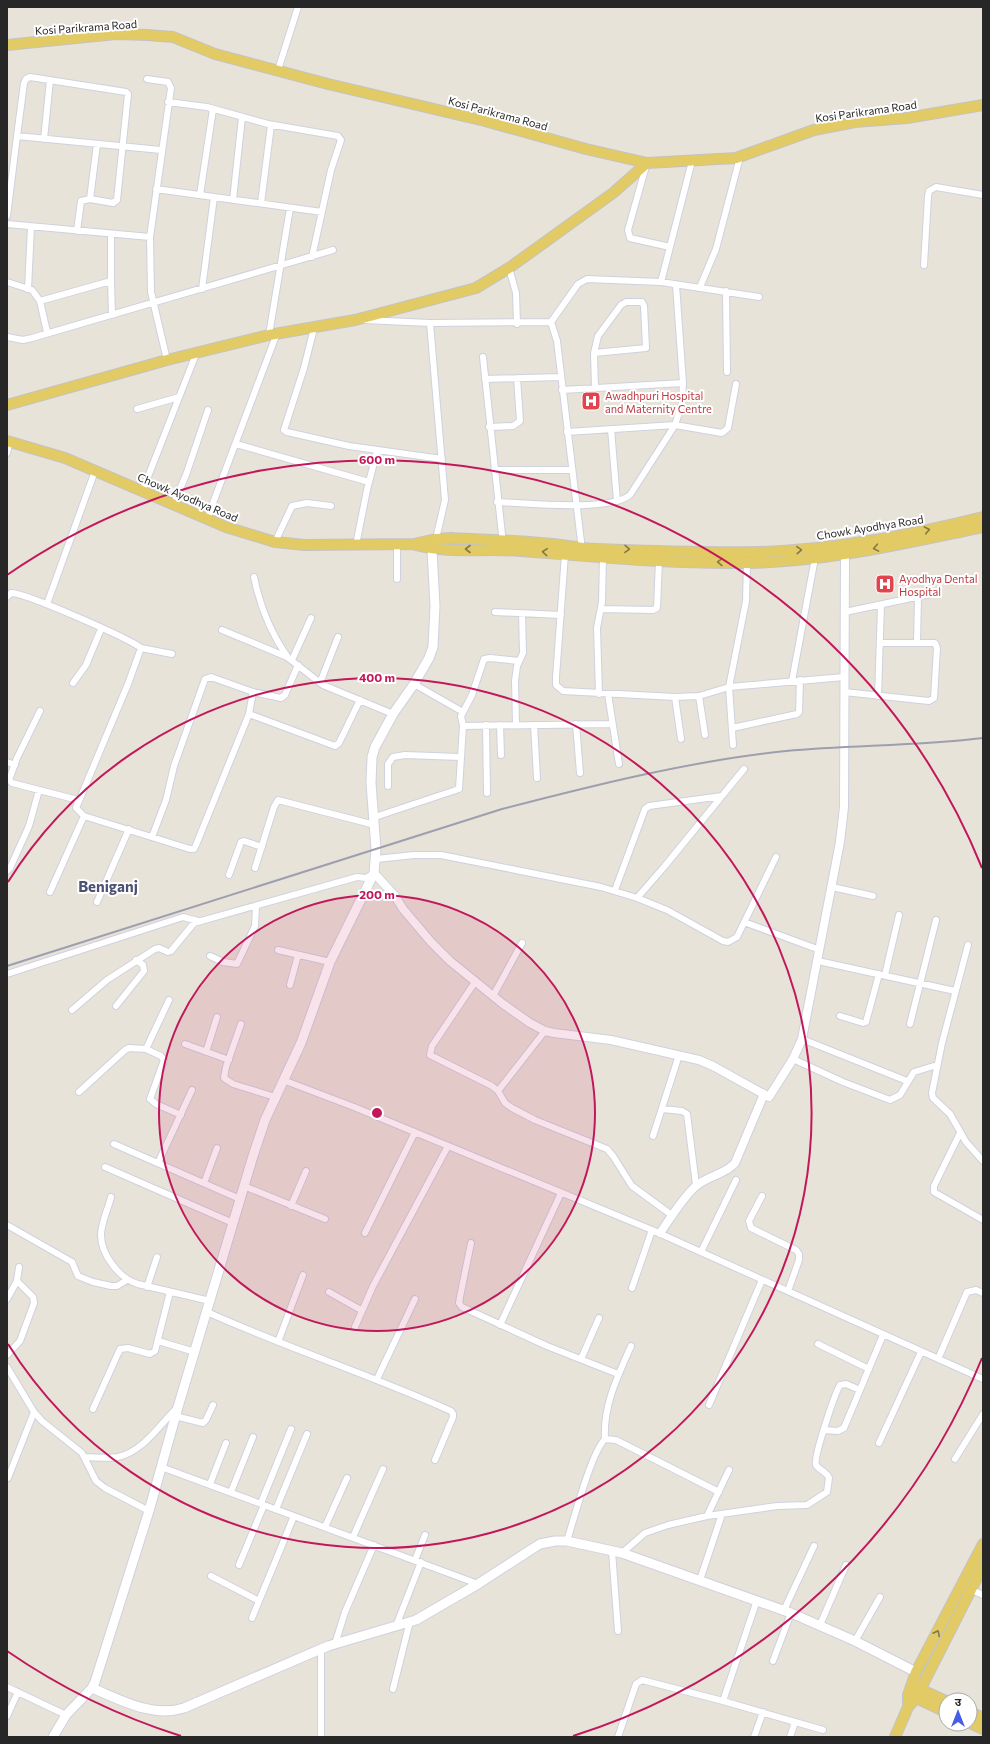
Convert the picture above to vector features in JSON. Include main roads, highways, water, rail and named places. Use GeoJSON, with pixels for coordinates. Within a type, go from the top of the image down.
{"type":"FeatureCollection","features":[{"type":"Feature","properties":{"kind":"main road","name":"Kosi Parikrama Road"},"geometry":{"type":"LineString","coordinates":[[7,45],[116,34],[173,38],[215,54],[485,121],[586,149],[647,163],[740,157],[814,130],[855,122],[907,118],[983,105]]}},
{"type":"Feature","properties":{"kind":"main road"},"geometry":{"type":"LineString","coordinates":[[7,405],[167,360],[273,334],[354,320],[476,288],[509,268],[613,192],[647,163]]}},
{"type":"Feature","properties":{"kind":"main road","name":"Chowk Ayodhya Road"},"geometry":{"type":"LineString","coordinates":[[9,441],[65,458],[207,519],[247,534],[275,542],[305,545],[414,544]]}},
{"type":"Feature","properties":{"kind":"main road","name":"Chowk Ayodhya Road"},"geometry":{"type":"LineString","coordinates":[[582,552],[760,552],[813,549],[935,529],[983,517]]}},
{"type":"Feature","properties":{"kind":"main road","name":"Chowk Ayodhya Road"},"geometry":{"type":"LineString","coordinates":[[582,552],[603,558],[747,563],[815,558],[845,554],[905,544],[983,527]]}},
{"type":"Feature","properties":{"kind":"main road"},"geometry":{"type":"LineString","coordinates":[[414,544],[436,539],[582,552]]}},
{"type":"Feature","properties":{"kind":"main road"},"geometry":{"type":"LineString","coordinates":[[53,1737],[66,1715],[92,1688],[107,1648],[149,1511],[175,1416],[240,1199],[263,1128],[283,1080],[301,1043],[330,962],[374,873],[376,859],[375,821],[371,783],[372,756],[375,747],[393,714],[414,684],[429,658],[435,635],[432,550],[436,539]]}},
{"type":"Feature","properties":{"kind":"main road"},"geometry":{"type":"LineString","coordinates":[[414,544],[432,550],[503,545],[565,554],[582,552]]}},
{"type":"Feature","properties":{"kind":"main road"},"geometry":{"type":"LineString","coordinates":[[92,1688],[114,1700],[132,1705],[163,1711],[176,1711],[321,1649],[410,1622],[478,1584],[540,1544],[555,1541],[567,1541],[612,1551],[757,1600],[856,1641],[916,1672]]}},
{"type":"Feature","properties":{"kind":"main road"},"geometry":{"type":"LineString","coordinates":[[913,1691],[983,1544]]}},
{"type":"Feature","properties":{"kind":"main road"},"geometry":{"type":"LineString","coordinates":[[895,1737],[908,1707],[913,1691],[916,1672],[931,1655],[972,1590],[983,1566]]}},
{"type":"Feature","properties":{"kind":"main road"},"geometry":{"type":"LineString","coordinates":[[913,1691],[938,1699]]}},
{"type":"Feature","properties":{"kind":"main road"},"geometry":{"type":"LineString","coordinates":[[913,1691],[938,1707]]}},
{"type":"Feature","properties":{"kind":"railway"},"geometry":{"type":"LineString","coordinates":[[7,966],[502,809],[572,791],[678,767],[750,755],[786,751],[934,743],[983,738]]}},
{"type":"Feature","properties":{"kind":"place","name":"Awadhpuri Hospital and Maternity Centre"},"geometry":{"type":"Point","coordinates":[591,401]}},
{"type":"Feature","properties":{"kind":"place","name":"Ayodhya Dental Hospital"},"geometry":{"type":"Point","coordinates":[885,584]}},
{"type":"Feature","properties":{"kind":"district","name":"Beniganj"},"geometry":{"type":"Point","coordinates":[108,886]}}]}
